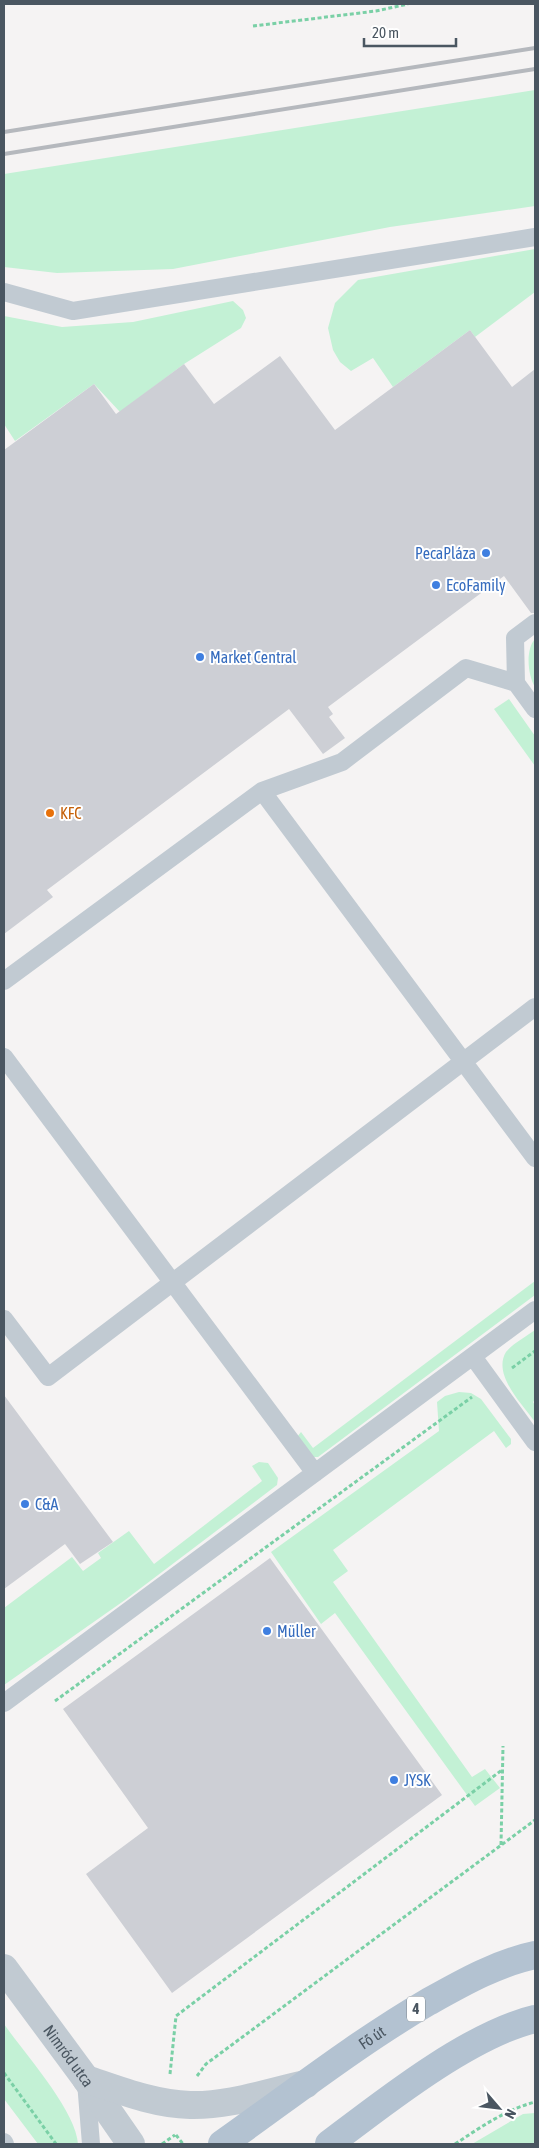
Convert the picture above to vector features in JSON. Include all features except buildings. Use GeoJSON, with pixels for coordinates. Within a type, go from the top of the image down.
{"type":"FeatureCollection","features":[{"type":"Feature","properties":{"kind":"main road","name":"Fő út"},"geometry":{"type":"LineString","coordinates":[[222,2144],[385,2027],[456,1986],[515,1959],[535,1955]]}},
{"type":"Feature","properties":{"kind":"main road"},"geometry":{"type":"LineString","coordinates":[[333,2142],[440,2065],[483,2040],[523,2022],[535,2019]]}},
{"type":"Feature","properties":{"kind":"street","name":"Nimród utca"},"geometry":{"type":"LineString","coordinates":[[4,1968],[86,2079],[131,2144]]}},
{"type":"Feature","properties":{"kind":"street"},"geometry":{"type":"LineString","coordinates":[[86,2079],[139,2097],[189,2105],[222,2103],[307,2083]]}},
{"type":"Feature","properties":{"kind":"lane"},"geometry":{"type":"LineString","coordinates":[[4,292],[73,311],[535,236]]}},
{"type":"Feature","properties":{"kind":"lane"},"geometry":{"type":"LineString","coordinates":[[535,623],[515,638],[516,683],[535,709]]}},
{"type":"Feature","properties":{"kind":"lane"},"geometry":{"type":"LineString","coordinates":[[4,981],[262,791],[342,762],[466,668],[516,683]]}},
{"type":"Feature","properties":{"kind":"lane"},"geometry":{"type":"LineString","coordinates":[[262,791],[465,1060],[535,1158]]}},
{"type":"Feature","properties":{"kind":"lane"},"geometry":{"type":"LineString","coordinates":[[4,1319],[48,1377],[535,1008]]}},
{"type":"Feature","properties":{"kind":"lane"},"geometry":{"type":"LineString","coordinates":[[4,1057],[315,1473]]}},
{"type":"Feature","properties":{"kind":"lane"},"geometry":{"type":"LineString","coordinates":[[4,1703],[474,1358],[535,1310]]}},
{"type":"Feature","properties":{"kind":"lane"},"geometry":{"type":"LineString","coordinates":[[474,1358],[535,1440]]}},
{"type":"Feature","properties":{"kind":"lane"},"geometry":{"type":"LineString","coordinates":[[86,2079],[91,2144]]}},
{"type":"Feature","properties":{"kind":"path"},"geometry":{"type":"LineString","coordinates":[[253,26],[376,11],[408,4]]}},
{"type":"Feature","properties":{"kind":"path"},"geometry":{"type":"LineString","coordinates":[[55,1701],[535,1351]]}},
{"type":"Feature","properties":{"kind":"path"},"geometry":{"type":"LineString","coordinates":[[501,1845],[503,1746]]}},
{"type":"Feature","properties":{"kind":"path"},"geometry":{"type":"LineString","coordinates":[[189,2105],[170,2079],[176,2016],[502,1770]]}},
{"type":"Feature","properties":{"kind":"path"},"geometry":{"type":"LineString","coordinates":[[162,2144],[176,2134],[185,2119],[198,2076],[206,2064],[535,1820]]}},
{"type":"Feature","properties":{"kind":"path"},"geometry":{"type":"LineString","coordinates":[[4,2073],[56,2144]]}},
{"type":"Feature","properties":{"kind":"path"},"geometry":{"type":"LineString","coordinates":[[455,2144],[498,2116],[518,2106],[535,2102]]}},
{"type":"Feature","properties":{"kind":"path"},"geometry":{"type":"LineString","coordinates":[[176,2134],[183,2144]]}},
{"type":"Feature","properties":{"kind":"green space"},"geometry":{"type":"Polygon","coordinates":[[[535,90],[535,206],[390,227],[173,269],[57,273],[4,267],[4,174],[535,90]]]}},
{"type":"Feature","properties":{"kind":"green space"},"geometry":{"type":"Polygon","coordinates":[[[535,249],[535,292],[475,337],[470,330],[393,387],[373,358],[351,371],[340,362],[333,350],[328,328],[335,303],[358,280],[535,249]]]}},
{"type":"Feature","properties":{"kind":"green space"},"geometry":{"type":"Polygon","coordinates":[[[233,301],[243,310],[246,318],[241,328],[184,364],[120,412],[94,384],[15,441],[4,424],[4,316],[62,327],[133,322],[233,301]]]}},
{"type":"Feature","properties":{"kind":"green space"},"geometry":{"type":"Polygon","coordinates":[[[535,639],[535,687],[531,676],[529,656],[535,639]]]}},
{"type":"Feature","properties":{"kind":"green space"},"geometry":{"type":"Polygon","coordinates":[[[509,699],[535,736],[535,766],[494,709],[509,699]]]}},
{"type":"Feature","properties":{"kind":"green space"},"geometry":{"type":"Polygon","coordinates":[[[535,1281],[535,1295],[318,1457],[309,1457],[297,1437],[301,1432],[313,1448],[535,1281]]]}},
{"type":"Feature","properties":{"kind":"green space"},"geometry":{"type":"Polygon","coordinates":[[[535,1330],[535,1400],[533,1402],[535,1405],[535,1422],[506,1380],[503,1361],[509,1349],[535,1330]]]}},
{"type":"Feature","properties":{"kind":"green space"},"geometry":{"type":"Polygon","coordinates":[[[459,1392],[471,1393],[481,1399],[511,1439],[511,1444],[506,1448],[494,1431],[333,1550],[348,1571],[333,1582],[472,1777],[485,1769],[500,1788],[475,1806],[335,1613],[321,1624],[271,1552],[439,1431],[437,1402],[445,1396],[459,1392]]]}},
{"type":"Feature","properties":{"kind":"green space"},"geometry":{"type":"Polygon","coordinates":[[[259,1462],[268,1463],[278,1478],[277,1485],[125,1600],[4,1685],[4,1608],[72,1557],[83,1571],[101,1558],[98,1553],[129,1531],[154,1564],[262,1481],[252,1466],[259,1462]]]}},
{"type":"Feature","properties":{"kind":"green space"},"geometry":{"type":"Polygon","coordinates":[[[4,2024],[59,2099],[75,2130],[78,2144],[38,2144],[4,2099],[4,2024]]]}},
{"type":"Feature","properties":{"kind":"green space"},"geometry":{"type":"Polygon","coordinates":[[[535,2113],[535,2144],[472,2144],[523,2114],[535,2113]]]}},
{"type":"Feature","properties":{"kind":"railway"},"geometry":{"type":"LineString","coordinates":[[4,132],[535,48]]}},
{"type":"Feature","properties":{"kind":"railway"},"geometry":{"type":"LineString","coordinates":[[4,154],[535,69]]}},
{"type":"Feature","properties":{"kind":"place","name":"PecaPláza"},"geometry":{"type":"Point","coordinates":[486,553]}},
{"type":"Feature","properties":{"kind":"place","name":"EcoFamily"},"geometry":{"type":"Point","coordinates":[436,585]}},
{"type":"Feature","properties":{"kind":"place","name":"Market Central"},"geometry":{"type":"Point","coordinates":[200,657]}},
{"type":"Feature","properties":{"kind":"place","name":"KFC"},"geometry":{"type":"Point","coordinates":[50,813]}},
{"type":"Feature","properties":{"kind":"place","name":"C&A"},"geometry":{"type":"Point","coordinates":[25,1504]}},
{"type":"Feature","properties":{"kind":"place","name":"Müller"},"geometry":{"type":"Point","coordinates":[267,1631]}},
{"type":"Feature","properties":{"kind":"place","name":"JYSK"},"geometry":{"type":"Point","coordinates":[394,1780]}}]}
